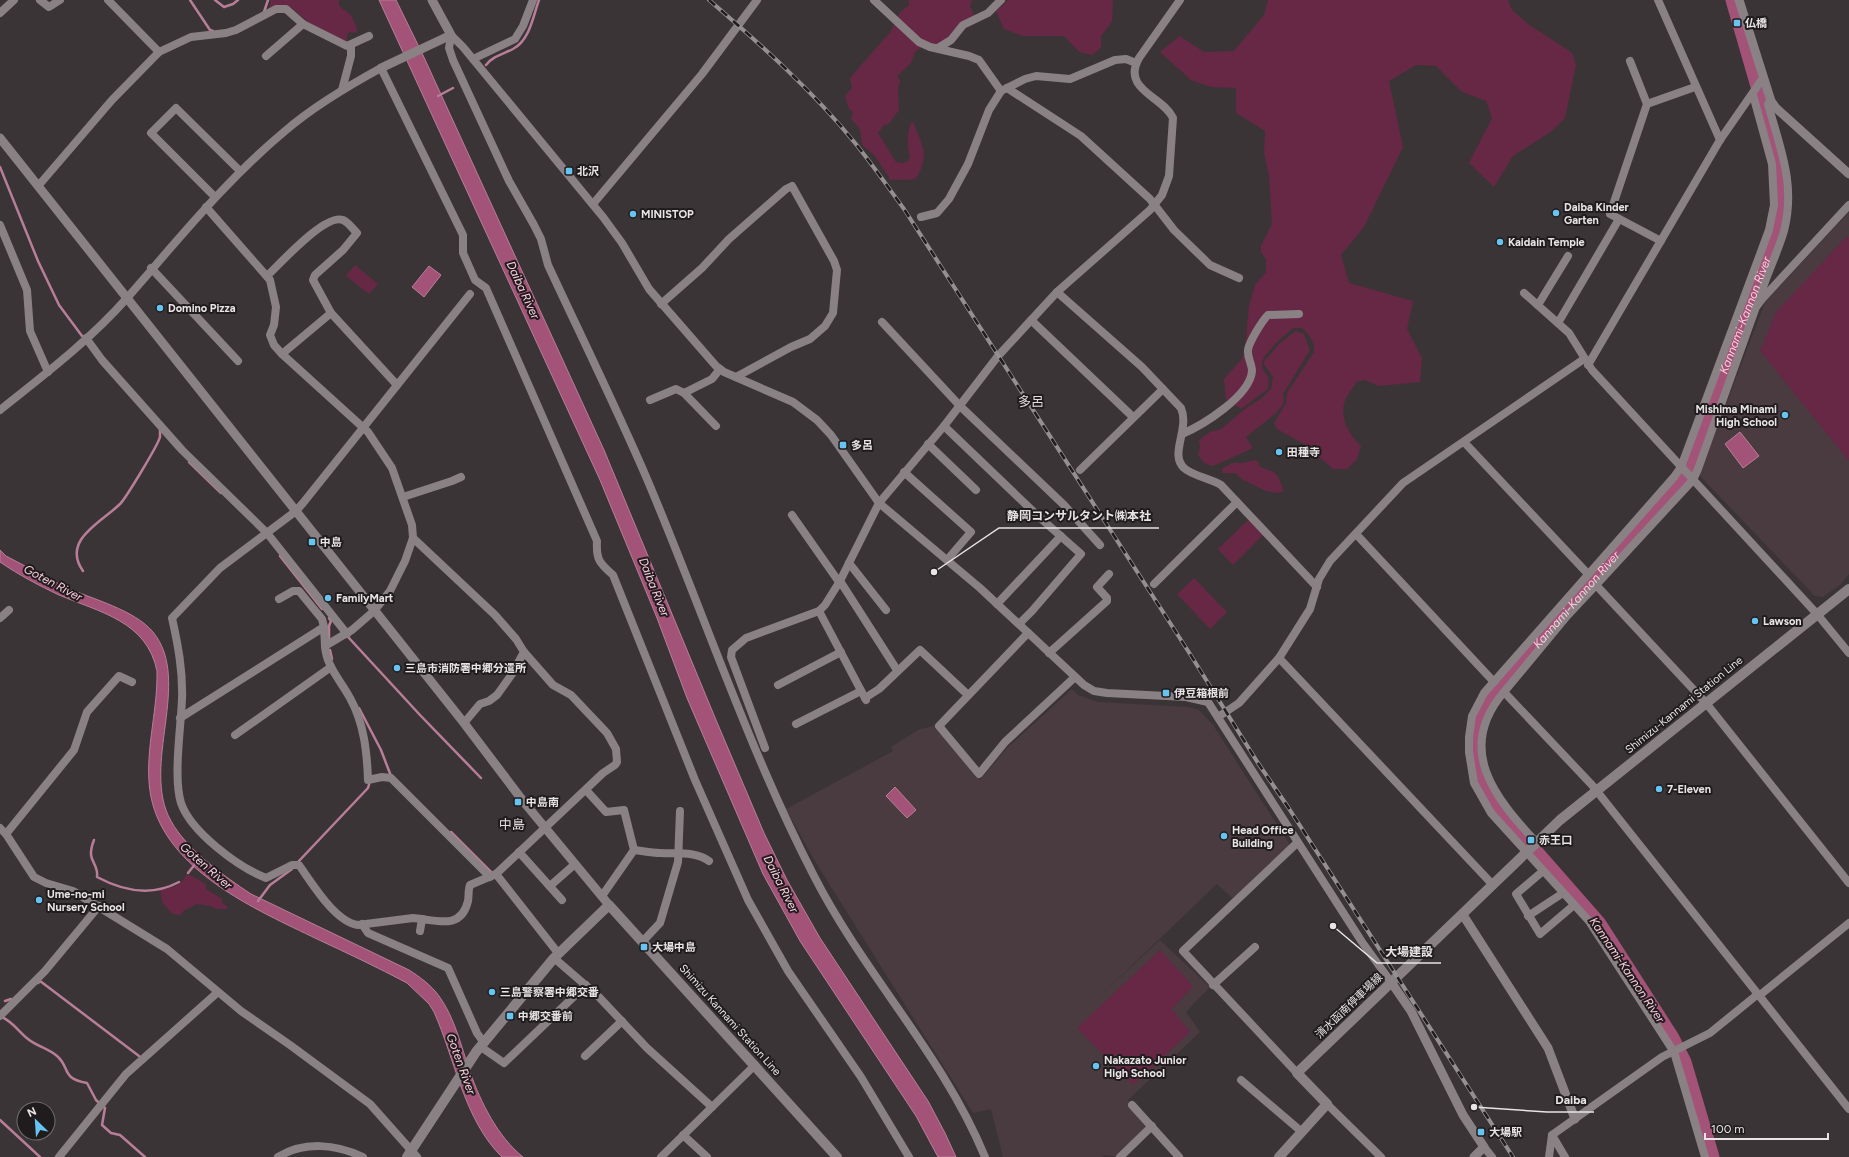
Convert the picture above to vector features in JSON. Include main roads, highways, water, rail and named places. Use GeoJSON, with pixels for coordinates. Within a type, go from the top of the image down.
{"type":"FeatureCollection","features":[{"type":"Feature","properties":{"kind":"main road","name":"Shimizu-Kannami Station Line"},"geometry":{"type":"LineString","coordinates":[[1531,847],[1560,820],[1595,791],[1849,589]]}},
{"type":"Feature","properties":{"kind":"main road","name":"清水函南停車場線"},"geometry":{"type":"LineString","coordinates":[[1279,1157],[1327,1104],[1297,1073],[1463,915],[1531,847]]}},
{"type":"Feature","properties":{"kind":"main road","name":"Shimizu Kannami Station Line"},"geometry":{"type":"LineString","coordinates":[[412,1155],[448,1092],[481,1047],[556,955],[609,905],[837,1157]]}},
{"type":"Feature","properties":{"kind":"water","name":"Daiba River"},"geometry":{"type":"Polygon","coordinates":[[[379,0],[396,0],[422,53],[604,450],[764,833],[787,880],[820,938],[928,1101],[956,1157],[938,1157],[916,1116],[800,941],[763,874],[687,698],[657,618],[600,480],[379,0]]]}},
{"type":"Feature","properties":{"kind":"water"},"geometry":{"type":"Polygon","coordinates":[[[429,266],[441,275],[424,297],[412,287],[429,266]]]}},
{"type":"Feature","properties":{"kind":"water"},"geometry":{"type":"Polygon","coordinates":[[[1740,432],[1759,456],[1743,468],[1725,444],[1740,432]]]}},
{"type":"Feature","properties":{"kind":"water","name":"Goten River"},"geometry":{"type":"Polygon","coordinates":[[[0,550],[6,556],[65,587],[124,611],[145,624],[153,632],[164,652],[168,674],[168,699],[162,750],[161,775],[163,799],[171,821],[178,832],[207,862],[251,894],[409,970],[429,985],[445,1005],[457,1032],[474,1084],[491,1119],[506,1140],[523,1157],[502,1157],[489,1142],[469,1107],[434,1012],[429,1004],[407,983],[293,928],[242,901],[217,885],[194,867],[175,846],[160,823],[151,797],[149,782],[150,750],[157,687],[157,671],[152,654],[143,640],[132,629],[119,621],[105,613],[59,595],[21,576],[0,562],[0,550]]]}},
{"type":"Feature","properties":{"kind":"water"},"geometry":{"type":"Polygon","coordinates":[[[895,787],[916,810],[907,818],[886,796],[895,787]]]}},
{"type":"Feature","properties":{"kind":"waterway"},"geometry":{"type":"LineString","coordinates":[[190,0],[210,30],[213,31]]}},
{"type":"Feature","properties":{"kind":"waterway"},"geometry":{"type":"LineString","coordinates":[[215,0],[224,7],[233,4],[238,0]]}},
{"type":"Feature","properties":{"kind":"waterway"},"geometry":{"type":"LineString","coordinates":[[264,12],[268,0]]}},
{"type":"Feature","properties":{"kind":"waterway"},"geometry":{"type":"LineString","coordinates":[[486,65],[495,57],[519,45],[527,34],[539,0]]}},
{"type":"Feature","properties":{"kind":"waterway","name":"Kannami-Kannon River"},"geometry":{"type":"LineString","coordinates":[[1712,1157],[1684,1062],[1672,1038],[1599,924],[1494,804],[1483,782],[1476,761],[1475,743],[1481,715],[1494,694],[1683,478],[1775,237],[1781,192],[1779,159],[1733,0]]}},
{"type":"Feature","properties":{"kind":"waterway"},"geometry":{"type":"LineString","coordinates":[[438,96],[453,88]]}},
{"type":"Feature","properties":{"kind":"waterway"},"geometry":{"type":"LineString","coordinates":[[0,167],[38,261],[59,305],[82,336]]}},
{"type":"Feature","properties":{"kind":"waterway"},"geometry":{"type":"LineString","coordinates":[[83,571],[78,560],[77,550],[80,541],[86,533],[123,500],[142,471],[158,442],[160,437],[160,428]]}},
{"type":"Feature","properties":{"kind":"waterway"},"geometry":{"type":"LineString","coordinates":[[189,462],[221,493]]}},
{"type":"Feature","properties":{"kind":"waterway"},"geometry":{"type":"LineString","coordinates":[[280,556],[322,609]]}},
{"type":"Feature","properties":{"kind":"waterway"},"geometry":{"type":"LineString","coordinates":[[329,618],[331,621],[329,626],[329,640]]}},
{"type":"Feature","properties":{"kind":"waterway"},"geometry":{"type":"LineString","coordinates":[[349,638],[481,778]]}},
{"type":"Feature","properties":{"kind":"waterway"},"geometry":{"type":"LineString","coordinates":[[330,650],[332,659]]}},
{"type":"Feature","properties":{"kind":"waterway"},"geometry":{"type":"LineString","coordinates":[[359,708],[381,750],[391,776]]}},
{"type":"Feature","properties":{"kind":"waterway"},"geometry":{"type":"LineString","coordinates":[[298,862],[368,788],[370,781]]}},
{"type":"Feature","properties":{"kind":"waterway"},"geometry":{"type":"LineString","coordinates":[[451,832],[493,874]]}},
{"type":"Feature","properties":{"kind":"waterway"},"geometry":{"type":"LineString","coordinates":[[94,840],[91,853],[96,868],[97,877],[107,882],[127,889],[148,891],[169,887],[179,882]]}},
{"type":"Feature","properties":{"kind":"waterway","name":"Goten River"},"geometry":{"type":"LineString","coordinates":[[188,873],[196,863]]}},
{"type":"Feature","properties":{"kind":"waterway"},"geometry":{"type":"LineString","coordinates":[[258,901],[270,885],[292,869]]}},
{"type":"Feature","properties":{"kind":"waterway"},"geometry":{"type":"LineString","coordinates":[[38,983],[40,981],[139,1056]]}},
{"type":"Feature","properties":{"kind":"waterway"},"geometry":{"type":"LineString","coordinates":[[5,1001],[11,999]]}},
{"type":"Feature","properties":{"kind":"waterway"},"geometry":{"type":"LineString","coordinates":[[2,1017],[31,1041],[57,1056],[61,1060],[69,1075],[79,1081],[87,1083],[96,1100],[105,1108],[102,1125],[111,1133],[120,1135],[145,1157]]}},
{"type":"Feature","properties":{"kind":"waterway"},"geometry":{"type":"LineString","coordinates":[[0,1120],[40,1157]]}},
{"type":"Feature","properties":{"kind":"railway"},"geometry":{"type":"LineString","coordinates":[[709,0],[766,51],[821,104],[861,151],[904,209],[1190,654],[1258,763],[1288,807],[1513,1157]]}},
{"type":"Feature","properties":{"kind":"place","name":"仏橋"},"geometry":{"type":"Point","coordinates":[1737,23]}},
{"type":"Feature","properties":{"kind":"place","name":"北沢"},"geometry":{"type":"Point","coordinates":[569,171]}},
{"type":"Feature","properties":{"kind":"place","name":"Daiba Kinder Garten"},"geometry":{"type":"Point","coordinates":[1556,213]}},
{"type":"Feature","properties":{"kind":"place","name":"MINISTOP"},"geometry":{"type":"Point","coordinates":[633,214]}},
{"type":"Feature","properties":{"kind":"place","name":"Kaidain Temple"},"geometry":{"type":"Point","coordinates":[1500,242]}},
{"type":"Feature","properties":{"kind":"place","name":"Domino Pizza"},"geometry":{"type":"Point","coordinates":[160,308]}},
{"type":"Feature","properties":{"kind":"place","name":"Mishima Minami High School"},"geometry":{"type":"Point","coordinates":[1785,415]}},
{"type":"Feature","properties":{"kind":"place","name":"多呂"},"geometry":{"type":"Point","coordinates":[843,445]}},
{"type":"Feature","properties":{"kind":"place","name":"田種寺"},"geometry":{"type":"Point","coordinates":[1279,452]}},
{"type":"Feature","properties":{"kind":"place","name":"中島"},"geometry":{"type":"Point","coordinates":[312,542]}},
{"type":"Feature","properties":{"kind":"place","name":"静岡コンサルタント㈱本社"},"geometry":{"type":"Point","coordinates":[934,572]}},
{"type":"Feature","properties":{"kind":"place","name":"FamilyMart"},"geometry":{"type":"Point","coordinates":[328,598]}},
{"type":"Feature","properties":{"kind":"place","name":"Lawson"},"geometry":{"type":"Point","coordinates":[1755,621]}},
{"type":"Feature","properties":{"kind":"place","name":"三島市消防署中郷分遣所"},"geometry":{"type":"Point","coordinates":[397,668]}},
{"type":"Feature","properties":{"kind":"place","name":"伊豆箱根前"},"geometry":{"type":"Point","coordinates":[1166,693]}},
{"type":"Feature","properties":{"kind":"place","name":"7-Eleven"},"geometry":{"type":"Point","coordinates":[1659,789]}},
{"type":"Feature","properties":{"kind":"place","name":"中島南"},"geometry":{"type":"Point","coordinates":[518,802]}},
{"type":"Feature","properties":{"kind":"place","name":"Head Office Building"},"geometry":{"type":"Point","coordinates":[1224,836]}},
{"type":"Feature","properties":{"kind":"place","name":"赤王口"},"geometry":{"type":"Point","coordinates":[1531,840]}},
{"type":"Feature","properties":{"kind":"place","name":"Ume-no-mi Nursery School"},"geometry":{"type":"Point","coordinates":[39,900]}},
{"type":"Feature","properties":{"kind":"place","name":"大場建設"},"geometry":{"type":"Point","coordinates":[1333,926]}},
{"type":"Feature","properties":{"kind":"place","name":"大場中島"},"geometry":{"type":"Point","coordinates":[644,947]}},
{"type":"Feature","properties":{"kind":"place","name":"三島警察署中郷交番"},"geometry":{"type":"Point","coordinates":[492,992]}},
{"type":"Feature","properties":{"kind":"place","name":"中郷交番前"},"geometry":{"type":"Point","coordinates":[510,1016]}},
{"type":"Feature","properties":{"kind":"place","name":"Nakazato Junior High School"},"geometry":{"type":"Point","coordinates":[1096,1066]}},
{"type":"Feature","properties":{"kind":"place","name":"Daiba"},"geometry":{"type":"Point","coordinates":[1474,1107]}},
{"type":"Feature","properties":{"kind":"place","name":"大場駅"},"geometry":{"type":"Point","coordinates":[1481,1132]}},
{"type":"Feature","properties":{"kind":"district","name":"多呂"},"geometry":{"type":"Point","coordinates":[1031,401]}},
{"type":"Feature","properties":{"kind":"district","name":"中島"},"geometry":{"type":"Point","coordinates":[512,824]}}]}
